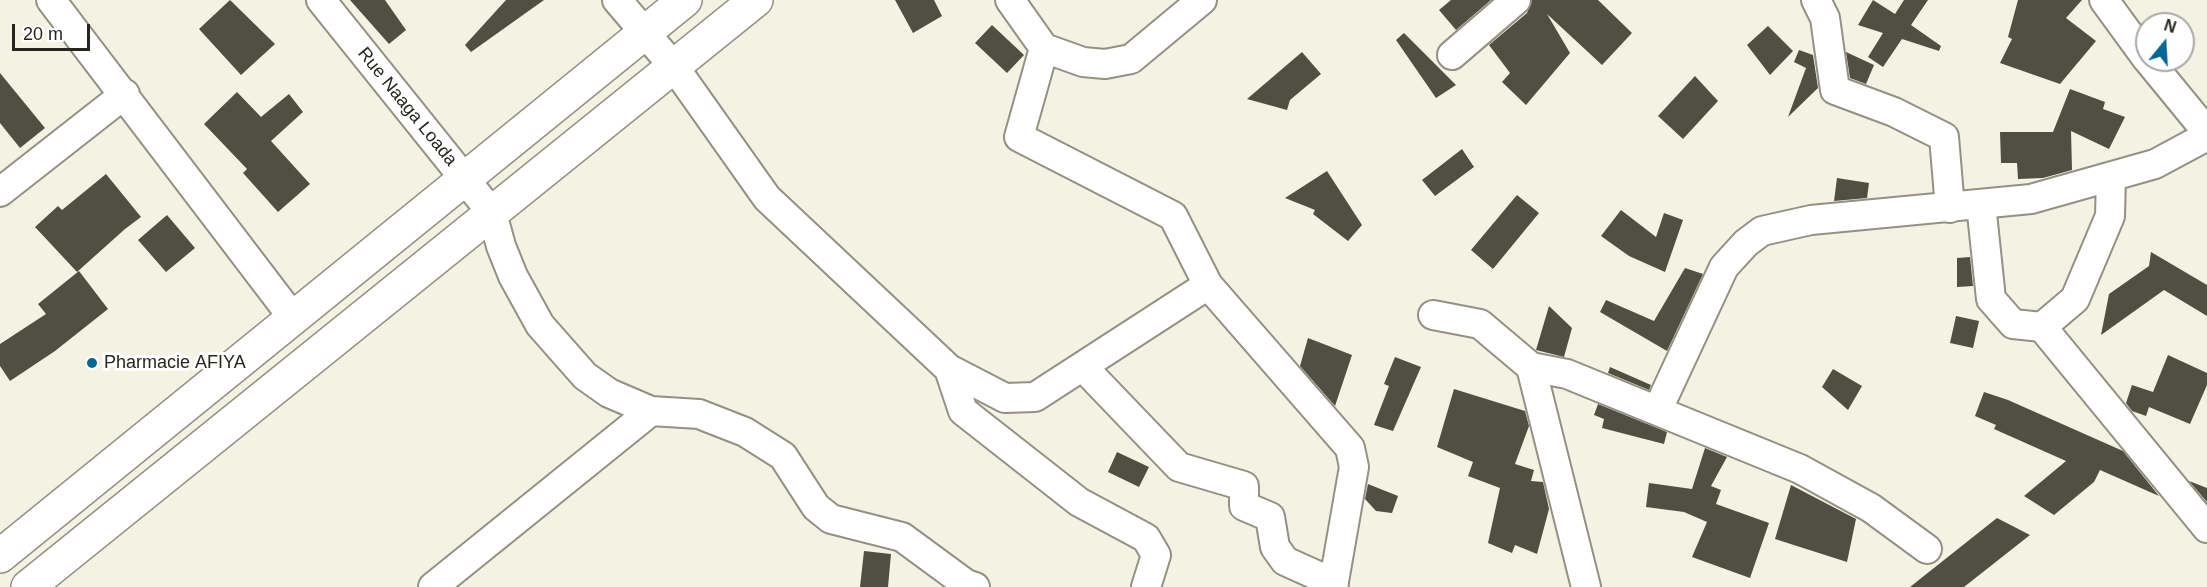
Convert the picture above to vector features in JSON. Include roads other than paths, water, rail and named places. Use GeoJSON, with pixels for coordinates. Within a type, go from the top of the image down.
{"type":"FeatureCollection","features":[{"type":"Feature","properties":{"kind":"main road"},"geometry":{"type":"LineString","coordinates":[[0,556],[685,0]]}},
{"type":"Feature","properties":{"kind":"main road"},"geometry":{"type":"LineString","coordinates":[[28,587],[675,68],[756,0]]}},
{"type":"Feature","properties":{"kind":"street"},"geometry":{"type":"LineString","coordinates":[[51,0],[294,319]]}},
{"type":"Feature","properties":{"kind":"street","name":"Rue Naaga Loada"},"geometry":{"type":"LineString","coordinates":[[321,0],[492,213]]}},
{"type":"Feature","properties":{"kind":"street"},"geometry":{"type":"LineString","coordinates":[[617,0],[675,68],[767,198],[949,369],[1005,398],[1035,397],[1208,285]]}},
{"type":"Feature","properties":{"kind":"street"},"geometry":{"type":"LineString","coordinates":[[1010,0],[1044,48],[1083,63],[1105,64],[1131,59],[1202,0]]}},
{"type":"Feature","properties":{"kind":"street"},"geometry":{"type":"LineString","coordinates":[[1452,55],[1516,0]]}},
{"type":"Feature","properties":{"kind":"street"},"geometry":{"type":"LineString","coordinates":[[1816,0],[1824,18],[1835,90],[1894,112],[1944,137],[1950,208]]}},
{"type":"Feature","properties":{"kind":"street"},"geometry":{"type":"LineString","coordinates":[[2104,0],[2135,43]]}},
{"type":"Feature","properties":{"kind":"street"},"geometry":{"type":"LineString","coordinates":[[1044,48],[1018,137],[1173,216],[1208,285],[1350,448],[1354,467],[1333,585],[1285,561],[1275,547],[1270,517],[1244,506],[1244,486],[1179,467],[1083,367]]}},
{"type":"Feature","properties":{"kind":"street"},"geometry":{"type":"LineString","coordinates":[[1658,409],[1724,267],[1762,231],[1811,220],[2031,199],[2155,164],[2207,134],[2157,72]]}},
{"type":"Feature","properties":{"kind":"street"},"geometry":{"type":"LineString","coordinates":[[0,192],[124,94]]}},
{"type":"Feature","properties":{"kind":"street"},"geometry":{"type":"LineString","coordinates":[[2042,327],[2075,299],[2110,216],[2111,177]]}},
{"type":"Feature","properties":{"kind":"street"},"geometry":{"type":"LineString","coordinates":[[1981,204],[1991,299],[2013,324],[2042,327],[2207,528]]}},
{"type":"Feature","properties":{"kind":"street"},"geometry":{"type":"LineString","coordinates":[[492,213],[509,266],[540,325],[585,376],[609,393],[651,411],[699,414],[745,432],[783,456],[816,507],[831,519],[902,537],[966,584],[975,587]]}},
{"type":"Feature","properties":{"kind":"street"},"geometry":{"type":"LineString","coordinates":[[1433,315],[1480,324],[1531,367],[1567,375],[1658,409],[1800,469],[1871,508],[1927,549]]}},
{"type":"Feature","properties":{"kind":"street"},"geometry":{"type":"LineString","coordinates":[[1531,367],[1586,587]]}},
{"type":"Feature","properties":{"kind":"street"},"geometry":{"type":"LineString","coordinates":[[949,369],[963,411],[1079,502],[1146,538],[1156,555],[1146,587]]}},
{"type":"Feature","properties":{"kind":"street"},"geometry":{"type":"LineString","coordinates":[[433,587],[651,411]]}},
{"type":"Feature","properties":{"kind":"place","name":"Pharmacie AFIYA"},"geometry":{"type":"Point","coordinates":[92,363]}}]}
